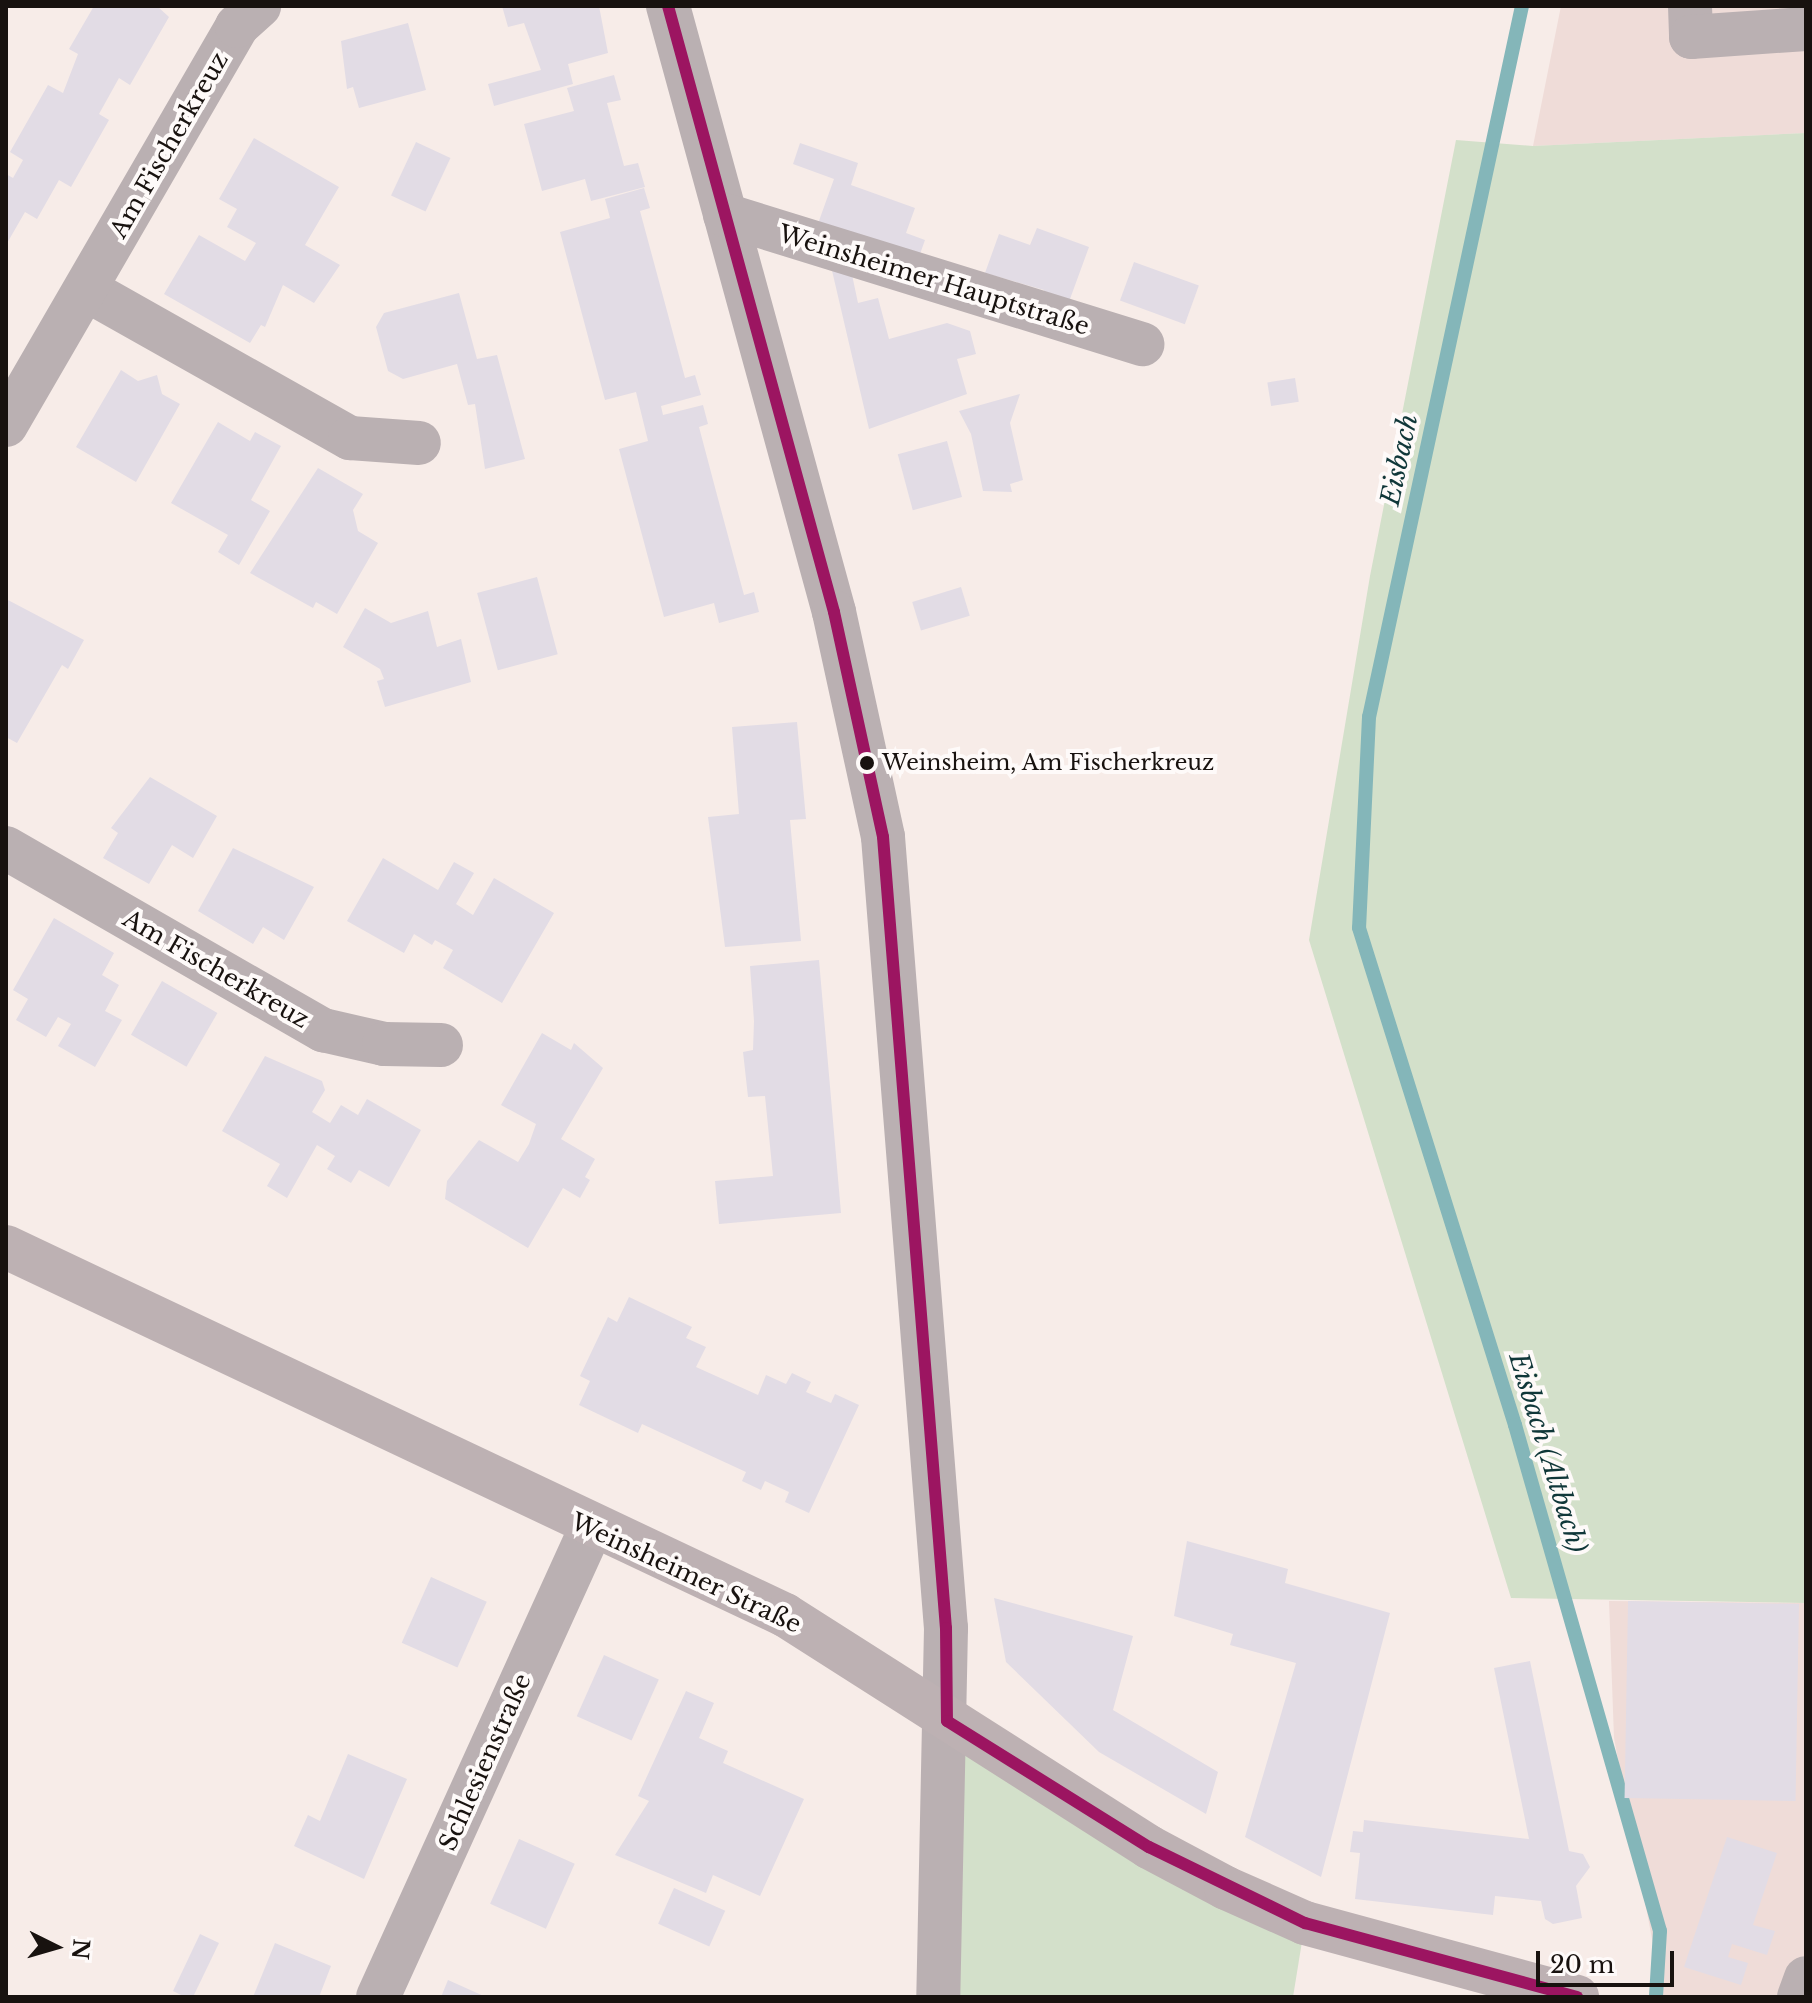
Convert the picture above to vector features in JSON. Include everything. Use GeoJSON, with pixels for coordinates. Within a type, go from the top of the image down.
{"type":"FeatureCollection","features":[{"type":"Feature","properties":{"kind":"main road","name":"Weinsheimer Straße"},"geometry":{"type":"LineString","coordinates":[[6,1247],[591,1528],[785,1615],[947,1721],[1226,1888],[1305,1923],[1480,1985],[1577,1997]]}},
{"type":"Feature","properties":{"kind":"street","name":"Am Fischerkreuz"},"geometry":{"type":"LineString","coordinates":[[6,425],[87,290],[237,26],[259,6]]}},
{"type":"Feature","properties":{"kind":"street"},"geometry":{"type":"LineString","coordinates":[[668,6],[843,647],[883,837],[946,1628],[947,1721],[938,1826],[938,1997]]}},
{"type":"Feature","properties":{"kind":"street"},"geometry":{"type":"LineString","coordinates":[[1690,6],[1691,37],[1806,29]]}},
{"type":"Feature","properties":{"kind":"street","name":"Weinsheimer Hauptstraße"},"geometry":{"type":"LineString","coordinates":[[725,215],[1143,344]]}},
{"type":"Feature","properties":{"kind":"street"},"geometry":{"type":"LineString","coordinates":[[87,290],[350,438],[419,443]]}},
{"type":"Feature","properties":{"kind":"street","name":"Am Fischerkreuz"},"geometry":{"type":"LineString","coordinates":[[6,848],[323,1030],[384,1044],[441,1045]]}},
{"type":"Feature","properties":{"kind":"street","name":"Schlesienstraße"},"geometry":{"type":"LineString","coordinates":[[378,1997],[591,1528]]}},
{"type":"Feature","properties":{"kind":"street"},"geometry":{"type":"LineString","coordinates":[[1799,1997],[1806,1978]]}},
{"type":"Feature","properties":{"kind":"shaded area"},"geometry":{"type":"Polygon","coordinates":[[[1561,6],[1806,6],[1806,133],[1533,146],[1561,6]]]}},
{"type":"Feature","properties":{"kind":"shaded area"},"geometry":{"type":"Polygon","coordinates":[[[1609,1601],[1806,1603],[1806,1997],[1663,1997],[1614,1738],[1609,1601]]]}},
{"type":"Feature","properties":{"kind":"green space"},"geometry":{"type":"Polygon","coordinates":[[[1806,133],[1806,1603],[1511,1598],[1309,940],[1370,576],[1456,140],[1533,146],[1806,133]]]}},
{"type":"Feature","properties":{"kind":"green space"},"geometry":{"type":"Polygon","coordinates":[[[947,1721],[1305,1923],[1293,1997],[938,1997],[947,1721]]]}},
{"type":"Feature","properties":{"kind":"building"},"geometry":{"type":"Polygon","coordinates":[[[94,6],[157,6],[169,17],[130,85],[119,78],[99,114],[109,120],[71,187],[59,180],[37,219],[25,212],[6,245],[6,174],[13,178],[23,160],[10,152],[48,85],[63,93],[78,54],[69,49],[94,6]]]}},
{"type":"Feature","properties":{"kind":"building"},"geometry":{"type":"Polygon","coordinates":[[[502,6],[599,6],[608,53],[568,64],[573,84],[494,106],[488,84],[541,70],[524,23],[508,27],[502,6]]]}},
{"type":"Feature","properties":{"kind":"building"},"geometry":{"type":"Polygon","coordinates":[[[408,23],[426,90],[359,108],[353,87],[347,89],[341,41],[408,23]]]}},
{"type":"Feature","properties":{"kind":"building"},"geometry":{"type":"Polygon","coordinates":[[[614,75],[621,100],[607,103],[624,166],[638,163],[645,187],[591,201],[585,179],[542,191],[524,124],[574,111],[567,88],[614,75]]]}},
{"type":"Feature","properties":{"kind":"building"},"geometry":{"type":"Polygon","coordinates":[[[254,138],[339,187],[305,245],[340,265],[314,303],[283,285],[265,327],[261,325],[250,343],[164,294],[199,235],[245,261],[256,243],[227,227],[237,209],[219,199],[254,138]]]}},
{"type":"Feature","properties":{"kind":"building"},"geometry":{"type":"Polygon","coordinates":[[[416,142],[450,158],[426,212],[391,195],[416,142]]]}},
{"type":"Feature","properties":{"kind":"building"},"geometry":{"type":"Polygon","coordinates":[[[800,143],[858,163],[851,185],[915,208],[906,233],[925,240],[915,268],[815,232],[834,179],[793,164],[800,143]]]}},
{"type":"Feature","properties":{"kind":"building"},"geometry":{"type":"Polygon","coordinates":[[[644,188],[650,208],[640,211],[685,378],[695,375],[701,395],[661,406],[663,415],[703,405],[708,424],[699,427],[744,595],[754,592],[759,612],[719,623],[714,603],[664,617],[619,449],[648,441],[636,392],[605,400],[560,232],[610,218],[605,199],[644,188]]]}},
{"type":"Feature","properties":{"kind":"building"},"geometry":{"type":"Polygon","coordinates":[[[1037,228],[1089,247],[1070,299],[1041,299],[1044,290],[985,273],[999,234],[1030,245],[1037,228]]]}},
{"type":"Feature","properties":{"kind":"building"},"geometry":{"type":"Polygon","coordinates":[[[830,262],[851,270],[858,303],[878,298],[889,339],[947,323],[970,331],[976,354],[957,359],[967,394],[869,429],[830,262]]]}},
{"type":"Feature","properties":{"kind":"building"},"geometry":{"type":"Polygon","coordinates":[[[1134,262],[1199,286],[1185,324],[1120,301],[1134,262]]]}},
{"type":"Feature","properties":{"kind":"building"},"geometry":{"type":"Polygon","coordinates":[[[459,293],[477,359],[497,355],[525,459],[485,469],[475,404],[468,405],[457,364],[403,379],[388,371],[376,327],[384,313],[459,293]]]}},
{"type":"Feature","properties":{"kind":"building"},"geometry":{"type":"Polygon","coordinates":[[[121,370],[138,381],[157,375],[162,394],[180,404],[136,482],[76,447],[121,370]]]}},
{"type":"Feature","properties":{"kind":"building"},"geometry":{"type":"Polygon","coordinates":[[[1295,378],[1299,402],[1271,406],[1267,382],[1295,378]]]}},
{"type":"Feature","properties":{"kind":"building"},"geometry":{"type":"Polygon","coordinates":[[[1020,394],[1010,423],[1023,480],[1010,484],[1012,492],[983,491],[971,434],[959,411],[1020,394]]]}},
{"type":"Feature","properties":{"kind":"building"},"geometry":{"type":"Polygon","coordinates":[[[218,422],[250,441],[255,432],[281,446],[251,500],[270,511],[239,565],[218,552],[228,535],[171,503],[218,422]]]}},
{"type":"Feature","properties":{"kind":"building"},"geometry":{"type":"Polygon","coordinates":[[[947,441],[962,497],[913,510],[898,454],[947,441]]]}},
{"type":"Feature","properties":{"kind":"building"},"geometry":{"type":"Polygon","coordinates":[[[318,468],[363,494],[353,510],[358,531],[378,543],[337,614],[316,602],[313,608],[250,573],[318,468]]]}},
{"type":"Feature","properties":{"kind":"building"},"geometry":{"type":"Polygon","coordinates":[[[537,577],[558,654],[498,670],[477,593],[537,577]]]}},
{"type":"Feature","properties":{"kind":"building"},"geometry":{"type":"Polygon","coordinates":[[[961,587],[970,616],[921,631],[912,602],[961,587]]]}},
{"type":"Feature","properties":{"kind":"building"},"geometry":{"type":"Polygon","coordinates":[[[6,599],[84,640],[68,669],[62,665],[17,743],[6,737],[6,599]]]}},
{"type":"Feature","properties":{"kind":"building"},"geometry":{"type":"Polygon","coordinates":[[[365,608],[391,623],[428,611],[437,647],[461,639],[471,682],[385,707],[377,681],[384,679],[380,669],[343,647],[365,608]]]}},
{"type":"Feature","properties":{"kind":"building"},"geometry":{"type":"Polygon","coordinates":[[[797,722],[806,819],[790,820],[801,941],[725,947],[708,817],[739,814],[732,727],[797,722]]]}},
{"type":"Feature","properties":{"kind":"building"},"geometry":{"type":"Polygon","coordinates":[[[150,777],[217,816],[193,858],[172,845],[149,884],[103,858],[118,833],[111,828],[150,777]]]}},
{"type":"Feature","properties":{"kind":"building"},"geometry":{"type":"Polygon","coordinates":[[[233,848],[314,887],[284,940],[263,927],[253,944],[198,911],[233,848]]]}},
{"type":"Feature","properties":{"kind":"building"},"geometry":{"type":"Polygon","coordinates":[[[383,858],[438,890],[454,862],[474,873],[456,904],[473,915],[494,878],[554,913],[502,1003],[443,968],[453,950],[435,940],[432,945],[414,934],[404,953],[347,921],[383,858]]]}},
{"type":"Feature","properties":{"kind":"building"},"geometry":{"type":"Polygon","coordinates":[[[54,918],[114,953],[102,975],[119,985],[105,1011],[122,1020],[95,1067],[58,1046],[71,1024],[58,1017],[46,1037],[16,1020],[28,999],[13,990],[54,918]]]}},
{"type":"Feature","properties":{"kind":"building"},"geometry":{"type":"Polygon","coordinates":[[[819,960],[841,1213],[719,1224],[715,1181],[773,1176],[765,1096],[748,1097],[743,1052],[753,1050],[750,966],[819,960]]]}},
{"type":"Feature","properties":{"kind":"building"},"geometry":{"type":"Polygon","coordinates":[[[162,981],[217,1013],[186,1067],[131,1035],[162,981]]]}},
{"type":"Feature","properties":{"kind":"building"},"geometry":{"type":"Polygon","coordinates":[[[542,1033],[571,1050],[574,1043],[603,1068],[561,1139],[595,1159],[585,1177],[590,1180],[580,1198],[563,1188],[528,1248],[445,1199],[447,1181],[479,1140],[518,1162],[529,1144],[536,1124],[501,1105],[542,1033]]]}},
{"type":"Feature","properties":{"kind":"building"},"geometry":{"type":"Polygon","coordinates":[[[265,1056],[322,1081],[325,1090],[312,1112],[330,1123],[341,1105],[358,1115],[367,1099],[421,1130],[389,1187],[359,1170],[351,1183],[327,1169],[335,1156],[317,1145],[287,1198],[267,1186],[280,1164],[222,1131],[265,1056]]]}},
{"type":"Feature","properties":{"kind":"building"},"geometry":{"type":"Polygon","coordinates":[[[629,1297],[692,1327],[686,1338],[706,1347],[696,1367],[758,1395],[766,1375],[786,1384],[792,1373],[811,1382],[806,1392],[831,1403],[835,1394],[859,1405],[809,1513],[785,1502],[789,1492],[765,1481],[761,1490],[742,1481],[746,1472],[642,1424],[638,1433],[579,1405],[590,1381],[580,1376],[608,1317],[617,1322],[629,1297]]]}},
{"type":"Feature","properties":{"kind":"building"},"geometry":{"type":"Polygon","coordinates":[[[1187,1541],[1288,1569],[1285,1583],[1390,1613],[1321,1877],[1245,1837],[1296,1663],[1230,1645],[1233,1634],[1174,1616],[1187,1541]]]}},
{"type":"Feature","properties":{"kind":"building"},"geometry":{"type":"Polygon","coordinates":[[[431,1577],[487,1602],[457,1668],[402,1643],[431,1577]]]}},
{"type":"Feature","properties":{"kind":"building"},"geometry":{"type":"Polygon","coordinates":[[[994,1598],[1133,1636],[1113,1710],[1218,1772],[1206,1814],[1099,1752],[1006,1662],[994,1598]]]}},
{"type":"Feature","properties":{"kind":"building"},"geometry":{"type":"Polygon","coordinates":[[[1628,1601],[1799,1604],[1796,1801],[1625,1798],[1628,1601]]]}},
{"type":"Feature","properties":{"kind":"building"},"geometry":{"type":"Polygon","coordinates":[[[604,1655],[659,1679],[632,1741],[577,1716],[604,1655]]]}},
{"type":"Feature","properties":{"kind":"building"},"geometry":{"type":"Polygon","coordinates":[[[1530,1661],[1569,1851],[1583,1854],[1590,1867],[1576,1886],[1582,1918],[1553,1924],[1545,1919],[1541,1901],[1495,1896],[1493,1915],[1355,1899],[1360,1853],[1350,1852],[1353,1831],[1363,1832],[1364,1820],[1529,1839],[1494,1668],[1530,1661]]]}},
{"type":"Feature","properties":{"kind":"building"},"geometry":{"type":"Polygon","coordinates":[[[686,1691],[714,1703],[699,1738],[728,1751],[723,1763],[804,1799],[760,1896],[713,1875],[706,1893],[615,1855],[649,1801],[638,1796],[686,1691]]]}},
{"type":"Feature","properties":{"kind":"building"},"geometry":{"type":"Polygon","coordinates":[[[348,1754],[407,1779],[364,1879],[294,1846],[308,1815],[320,1821],[348,1754]]]}},
{"type":"Feature","properties":{"kind":"building"},"geometry":{"type":"Polygon","coordinates":[[[1727,1837],[1777,1853],[1753,1925],[1775,1931],[1767,1955],[1732,1944],[1728,1957],[1748,1963],[1741,1985],[1684,1967],[1727,1837]]]}},
{"type":"Feature","properties":{"kind":"building"},"geometry":{"type":"Polygon","coordinates":[[[519,1839],[575,1864],[546,1929],[490,1904],[519,1839]]]}},
{"type":"Feature","properties":{"kind":"building"},"geometry":{"type":"Polygon","coordinates":[[[674,1888],[725,1911],[709,1946],[658,1924],[674,1888]]]}},
{"type":"Feature","properties":{"kind":"building"},"geometry":{"type":"Polygon","coordinates":[[[200,1934],[219,1943],[193,1997],[185,1997],[173,1991],[200,1934]]]}},
{"type":"Feature","properties":{"kind":"building"},"geometry":{"type":"Polygon","coordinates":[[[275,1943],[331,1966],[319,1997],[253,1997],[275,1943]]]}},
{"type":"Feature","properties":{"kind":"building"},"geometry":{"type":"Polygon","coordinates":[[[448,1980],[486,1997],[441,1997],[448,1980]]]}},
{"type":"Feature","properties":{"kind":"waterway","name":"Eisbach (Altbach)"},"geometry":{"type":"LineString","coordinates":[[1522,6],[1369,717],[1359,928],[1515,1425],[1660,1931],[1656,1997]]}},
{"type":"Feature","properties":{"kind":"transit line"},"geometry":{"type":"LineString","coordinates":[[668,6],[834,612],[883,837],[946,1628],[947,1721]]}},
{"type":"Feature","properties":{"kind":"transit line"},"geometry":{"type":"LineString","coordinates":[[947,1721],[1149,1847],[1305,1923],[1577,1997]]}},
{"type":"Feature","properties":{"kind":"place","name":"Weinsheim, Am Fischerkreuz"},"geometry":{"type":"Point","coordinates":[867,763]}},
{"type":"Feature","properties":{"kind":"water label","name":"Eisbach"},"geometry":{"type":"Point","coordinates":[1400,460]}}]}
